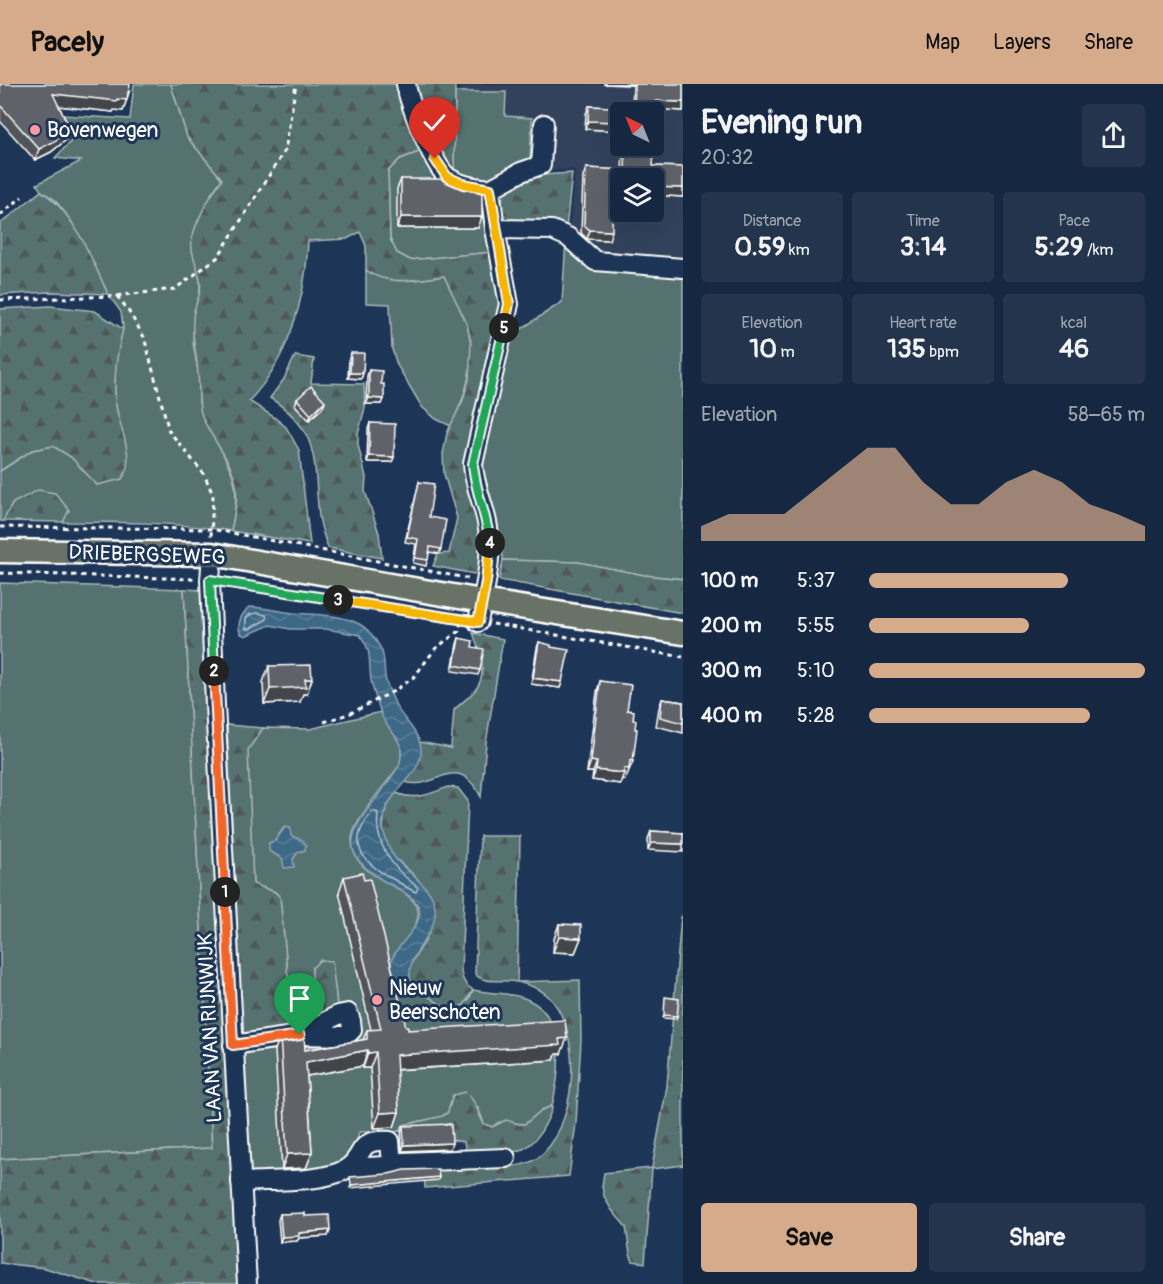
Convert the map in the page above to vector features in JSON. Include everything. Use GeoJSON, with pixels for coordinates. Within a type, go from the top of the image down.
{"type":"FeatureCollection","features":[{"type":"Feature","properties":{"kind":"main road","name":"DRIEBERGSEWEG"},"geometry":{"type":"LineString","coordinates":[[0,551],[212,554],[474,614],[683,633]]}},
{"type":"Feature","properties":{"kind":"street"},"geometry":{"type":"LineString","coordinates":[[406,84],[408,98],[435,159],[447,177],[463,184],[490,189],[521,172],[541,165],[544,124]]}},
{"type":"Feature","properties":{"kind":"street"},"geometry":{"type":"LineString","coordinates":[[474,614],[490,549],[488,526],[474,480],[473,464],[509,304],[490,189]]}},
{"type":"Feature","properties":{"kind":"street"},"geometry":{"type":"LineString","coordinates":[[495,229],[552,230],[568,237],[595,261],[683,268]]}},
{"type":"Feature","properties":{"kind":"street","name":"LAAN VAN RIJNWIJK"},"geometry":{"type":"LineString","coordinates":[[212,554],[210,580],[246,1284]]}},
{"type":"Feature","properties":{"kind":"street"},"geometry":{"type":"LineString","coordinates":[[233,1045],[300,1035]]}},
{"type":"Feature","properties":{"kind":"street"},"geometry":{"type":"LineString","coordinates":[[348,1168],[364,1147],[374,1140],[390,1141],[392,1164]]}},
{"type":"Feature","properties":{"kind":"street"},"geometry":{"type":"LineString","coordinates":[[241,1182],[326,1177],[348,1168],[402,1162],[506,1158]]}},
{"type":"Feature","properties":{"kind":"path"},"geometry":{"type":"LineString","coordinates":[[0,300],[117,296],[175,289],[218,257],[285,150],[296,84]]}},
{"type":"Feature","properties":{"kind":"path"},"geometry":{"type":"LineString","coordinates":[[0,215],[22,197]]}},
{"type":"Feature","properties":{"kind":"path"},"geometry":{"type":"LineString","coordinates":[[117,296],[144,337],[169,431],[204,474],[213,495],[211,529]]}},
{"type":"Feature","properties":{"kind":"path","name":"DRIEBERGSEWEG"},"geometry":{"type":"LineString","coordinates":[[0,573],[210,580],[474,614]]}},
{"type":"Feature","properties":{"kind":"path"},"geometry":{"type":"LineString","coordinates":[[324,722],[351,713],[394,691],[414,677],[435,649],[459,631],[474,614],[683,657]]}},
{"type":"Feature","properties":{"kind":"shaded area"},"geometry":{"type":"Polygon","coordinates":[[[461,84],[683,84],[683,266],[602,257],[569,232],[575,169],[531,172],[458,171],[461,84]]]}},
{"type":"Feature","properties":{"kind":"green space"},"geometry":{"type":"Polygon","coordinates":[[[134,84],[171,84],[187,137],[222,179],[211,194],[197,267],[200,293],[194,312],[193,343],[199,376],[199,403],[234,480],[236,502],[231,531],[168,524],[63,522],[68,510],[13,503],[3,521],[0,521],[0,471],[32,450],[53,446],[71,457],[97,485],[120,479],[125,446],[115,402],[115,363],[123,327],[121,312],[108,294],[66,214],[54,199],[41,191],[37,184],[81,161],[55,158],[72,140],[61,115],[130,119],[134,84]]]}},
{"type":"Feature","properties":{"kind":"green space"},"geometry":{"type":"Polygon","coordinates":[[[171,84],[398,84],[424,150],[400,159],[388,171],[390,239],[397,253],[410,260],[493,252],[501,321],[473,436],[482,544],[480,575],[433,566],[438,554],[449,553],[457,518],[444,474],[443,454],[447,433],[463,400],[469,379],[471,343],[467,324],[444,276],[393,280],[384,279],[366,270],[366,246],[360,232],[347,239],[308,241],[304,284],[293,327],[275,366],[249,401],[286,427],[299,450],[310,544],[231,531],[236,503],[236,485],[226,458],[200,411],[193,327],[200,284],[192,252],[192,241],[201,213],[222,179],[187,137],[171,84]]]}},
{"type":"Feature","properties":{"kind":"green space"},"geometry":{"type":"Polygon","coordinates":[[[413,84],[455,84],[454,174],[432,135],[413,84]]]}},
{"type":"Feature","properties":{"kind":"green space"},"geometry":{"type":"Polygon","coordinates":[[[455,92],[506,92],[505,116],[532,118],[530,162],[494,185],[454,174],[455,92]]]}},
{"type":"Feature","properties":{"kind":"green space"},"geometry":{"type":"Polygon","coordinates":[[[424,150],[488,194],[493,252],[410,260],[397,253],[390,239],[388,171],[400,159],[424,150]]]}},
{"type":"Feature","properties":{"kind":"green space"},"geometry":{"type":"Polygon","coordinates":[[[572,173],[566,229],[502,225],[502,200],[508,189],[515,183],[533,176],[572,173]]]}},
{"type":"Feature","properties":{"kind":"green space"},"geometry":{"type":"Polygon","coordinates":[[[41,191],[53,200],[72,223],[108,294],[49,292],[0,295],[0,224],[41,191]]]}},
{"type":"Feature","properties":{"kind":"green space"},"geometry":{"type":"Polygon","coordinates":[[[566,240],[589,263],[683,274],[683,579],[644,575],[578,562],[503,560],[497,524],[479,473],[482,452],[512,335],[562,302],[566,240]]]}},
{"type":"Feature","properties":{"kind":"green space"},"geometry":{"type":"Polygon","coordinates":[[[366,270],[384,279],[393,280],[444,276],[466,323],[471,350],[466,389],[451,426],[436,419],[422,407],[397,365],[392,349],[390,304],[366,303],[366,270]]]}},
{"type":"Feature","properties":{"kind":"green space"},"geometry":{"type":"Polygon","coordinates":[[[50,306],[95,311],[123,329],[116,364],[115,389],[116,408],[128,460],[122,479],[97,485],[71,457],[53,446],[32,450],[0,471],[0,309],[50,306]]]}},
{"type":"Feature","properties":{"kind":"green space"},"geometry":{"type":"Polygon","coordinates":[[[295,356],[314,359],[311,383],[364,384],[365,408],[358,434],[358,445],[366,477],[365,491],[379,533],[382,558],[328,548],[319,516],[315,464],[307,436],[287,410],[270,398],[284,379],[295,356]]]}},
{"type":"Feature","properties":{"kind":"green space"},"geometry":{"type":"Polygon","coordinates":[[[38,490],[55,493],[69,510],[63,522],[3,521],[13,503],[38,490]]]}},
{"type":"Feature","properties":{"kind":"green space"},"geometry":{"type":"Polygon","coordinates":[[[503,560],[578,562],[644,575],[683,579],[683,613],[499,580],[503,560]]]}},
{"type":"Feature","properties":{"kind":"green space"},"geometry":{"type":"Polygon","coordinates":[[[0,583],[184,589],[212,1148],[0,1159],[0,583]]]}},
{"type":"Feature","properties":{"kind":"green space"},"geometry":{"type":"Polygon","coordinates":[[[184,589],[202,590],[237,1284],[97,1284],[45,1268],[0,1263],[0,1159],[212,1148],[184,589]]]}},
{"type":"Feature","properties":{"kind":"green space"},"geometry":{"type":"Polygon","coordinates":[[[473,633],[503,639],[486,743],[481,797],[472,783],[463,776],[454,774],[416,784],[405,782],[419,759],[419,742],[451,748],[454,710],[476,689],[482,676],[480,654],[473,633]]]}},
{"type":"Feature","properties":{"kind":"green space"},"geometry":{"type":"Polygon","coordinates":[[[381,712],[399,742],[401,757],[399,766],[364,813],[352,840],[356,858],[368,871],[412,899],[418,911],[414,928],[397,950],[402,981],[411,982],[414,987],[449,1010],[469,1000],[473,990],[518,996],[538,1006],[548,1017],[558,1044],[555,1092],[552,1106],[542,1110],[525,1124],[499,1122],[492,1127],[484,1124],[478,1107],[453,1095],[448,1112],[440,1118],[404,1125],[399,1131],[369,1137],[369,1132],[359,1132],[349,1155],[329,1170],[249,1177],[242,1053],[333,1044],[354,1008],[351,1003],[337,1006],[335,988],[312,968],[313,1005],[291,1008],[280,897],[275,892],[253,884],[247,750],[263,728],[310,729],[381,712]],[[284,827],[275,841],[269,843],[274,854],[282,858],[293,859],[298,852],[305,850],[305,845],[302,840],[290,836],[290,828],[284,827]]]}},
{"type":"Feature","properties":{"kind":"green space"},"geometry":{"type":"Polygon","coordinates":[[[227,725],[263,728],[248,750],[253,884],[275,892],[280,897],[291,1008],[313,1005],[312,968],[320,960],[332,961],[337,1006],[297,1027],[242,1037],[227,725]]]}},
{"type":"Feature","properties":{"kind":"green space"},"geometry":{"type":"Polygon","coordinates":[[[448,787],[458,788],[468,801],[461,971],[464,982],[473,990],[464,1005],[449,1010],[414,987],[411,981],[409,975],[411,964],[426,940],[435,915],[419,881],[395,858],[390,850],[383,825],[387,808],[396,793],[416,796],[448,787]]]}},
{"type":"Feature","properties":{"kind":"green space"},"geometry":{"type":"Polygon","coordinates":[[[480,836],[520,836],[517,982],[580,980],[581,1040],[576,1123],[569,1176],[425,1188],[424,1173],[432,1166],[501,1167],[515,1166],[536,1159],[550,1145],[561,1126],[568,1104],[571,1055],[567,1032],[560,1012],[548,996],[535,988],[515,982],[486,980],[475,974],[480,836]]]}},
{"type":"Feature","properties":{"kind":"green space"},"geometry":{"type":"Polygon","coordinates":[[[681,916],[683,917],[683,1165],[652,1169],[645,1263],[633,1261],[626,1227],[611,1209],[602,1186],[604,1173],[652,1168],[667,1086],[681,916]]]}},
{"type":"Feature","properties":{"kind":"green space"},"geometry":{"type":"Polygon","coordinates":[[[465,1092],[474,1103],[484,1124],[492,1127],[506,1120],[525,1124],[542,1110],[552,1106],[552,1109],[537,1138],[529,1146],[509,1153],[466,1152],[464,1142],[452,1140],[424,1129],[399,1131],[404,1125],[443,1116],[448,1112],[453,1095],[465,1092]]]}},
{"type":"Feature","properties":{"kind":"water"},"geometry":{"type":"Polygon","coordinates":[[[249,607],[334,616],[350,620],[368,631],[381,649],[389,690],[396,706],[416,734],[421,747],[418,764],[386,807],[383,817],[383,829],[391,852],[427,889],[435,906],[433,925],[411,964],[411,982],[395,977],[391,964],[397,950],[417,922],[420,915],[419,908],[407,894],[375,876],[364,866],[353,848],[357,826],[399,766],[401,756],[400,743],[385,723],[376,698],[367,647],[360,635],[326,629],[290,629],[270,625],[245,636],[240,633],[239,622],[249,607]]]}},
{"type":"Feature","properties":{"kind":"water"},"geometry":{"type":"Polygon","coordinates":[[[285,827],[290,828],[291,836],[302,840],[306,845],[305,850],[298,852],[293,859],[294,867],[284,868],[282,858],[269,851],[269,843],[275,841],[285,827]]]}},
{"type":"Feature","properties":{"kind":"building","name":"Bovenwegen"},"geometry":{"type":"Polygon","coordinates":[[[0,84],[130,84],[127,100],[117,99],[117,101],[53,94],[70,129],[55,141],[39,149],[0,105],[0,84]]]}},
{"type":"Feature","properties":{"kind":"building"},"geometry":{"type":"Polygon","coordinates":[[[635,84],[683,84],[683,102],[634,102],[635,84]]]}},
{"type":"Feature","properties":{"kind":"building"},"geometry":{"type":"Polygon","coordinates":[[[589,106],[610,107],[610,122],[588,121],[589,106]]]}},
{"type":"Feature","properties":{"kind":"building"},"geometry":{"type":"Polygon","coordinates":[[[626,156],[654,156],[653,166],[683,167],[683,188],[664,187],[664,168],[625,168],[626,156]]]}},
{"type":"Feature","properties":{"kind":"building"},"geometry":{"type":"Polygon","coordinates":[[[586,168],[610,169],[612,231],[590,230],[584,225],[586,168]]]}},
{"type":"Feature","properties":{"kind":"building"},"geometry":{"type":"Polygon","coordinates":[[[401,179],[451,179],[482,188],[482,217],[401,217],[401,179]]]}},
{"type":"Feature","properties":{"kind":"building"},"geometry":{"type":"Polygon","coordinates":[[[351,353],[364,353],[363,373],[350,373],[351,353]]]}},
{"type":"Feature","properties":{"kind":"building"},"geometry":{"type":"Polygon","coordinates":[[[369,370],[382,371],[381,384],[384,384],[384,399],[369,398],[369,370]]]}},
{"type":"Feature","properties":{"kind":"building"},"geometry":{"type":"Polygon","coordinates":[[[311,386],[325,401],[311,415],[297,399],[311,386]]]}},
{"type":"Feature","properties":{"kind":"building"},"geometry":{"type":"Polygon","coordinates":[[[370,423],[395,424],[394,457],[369,456],[370,423]]]}},
{"type":"Feature","properties":{"kind":"building"},"geometry":{"type":"Polygon","coordinates":[[[419,482],[434,484],[429,517],[446,520],[441,549],[430,547],[428,560],[415,558],[418,539],[407,537],[419,482]]]}},
{"type":"Feature","properties":{"kind":"building"},"geometry":{"type":"Polygon","coordinates":[[[459,638],[473,641],[472,647],[484,649],[480,670],[454,665],[459,638]]]}},
{"type":"Feature","properties":{"kind":"building"},"geometry":{"type":"Polygon","coordinates":[[[539,642],[569,650],[562,682],[533,678],[539,642]]]}},
{"type":"Feature","properties":{"kind":"building"},"geometry":{"type":"Polygon","coordinates":[[[311,665],[312,679],[305,679],[306,687],[270,689],[269,666],[311,665]]]}},
{"type":"Feature","properties":{"kind":"building"},"geometry":{"type":"Polygon","coordinates":[[[600,681],[631,685],[627,710],[634,711],[633,720],[636,720],[635,729],[637,729],[633,761],[630,760],[629,769],[624,768],[624,773],[596,770],[597,762],[591,761],[600,681]]]}},
{"type":"Feature","properties":{"kind":"building"},"geometry":{"type":"Polygon","coordinates":[[[662,699],[683,702],[683,723],[660,717],[662,699]]]}},
{"type":"Feature","properties":{"kind":"building"},"geometry":{"type":"Polygon","coordinates":[[[651,831],[683,833],[683,844],[651,843],[651,831]]]}},
{"type":"Feature","properties":{"kind":"building"},"geometry":{"type":"Polygon","coordinates":[[[362,873],[364,880],[370,879],[408,1030],[565,1020],[567,1038],[559,1039],[560,1045],[396,1055],[399,1112],[380,1113],[376,1052],[368,1053],[368,1050],[306,1062],[312,1153],[287,1154],[280,1035],[304,1034],[305,1050],[367,1039],[367,1030],[381,1029],[344,877],[362,873]]]}},
{"type":"Feature","properties":{"kind":"building"},"geometry":{"type":"Polygon","coordinates":[[[559,924],[581,925],[581,938],[559,937],[559,924]]]}},
{"type":"Feature","properties":{"kind":"building"},"geometry":{"type":"Polygon","coordinates":[[[665,997],[679,999],[677,1016],[664,1015],[665,997]]]}},
{"type":"Feature","properties":{"kind":"building"},"geometry":{"type":"Polygon","coordinates":[[[451,1124],[452,1143],[404,1145],[403,1126],[451,1124]]]}},
{"type":"Feature","properties":{"kind":"building"},"geometry":{"type":"Polygon","coordinates":[[[438,1169],[439,1177],[351,1185],[350,1177],[388,1174],[405,1170],[438,1169]]]}},
{"type":"Feature","properties":{"kind":"building"},"geometry":{"type":"Polygon","coordinates":[[[305,1213],[305,1216],[329,1215],[330,1230],[282,1237],[280,1214],[305,1213]]]}},
{"type":"Feature","properties":{"kind":"place","name":"Bovenwegen"},"geometry":{"type":"Point","coordinates":[35,130]}},
{"type":"Feature","properties":{"kind":"place","name":"Nieuw Beerschoten"},"geometry":{"type":"Point","coordinates":[377,1000]}},
{"type":"Feature","properties":{"kind":"route"},"geometry":{"type":"LineString","coordinates":[[300,1035],[233,1045],[210,580],[478,622],[490,549],[488,526],[474,480],[473,464],[509,304],[490,189],[463,184],[447,177],[435,159]]}}]}
